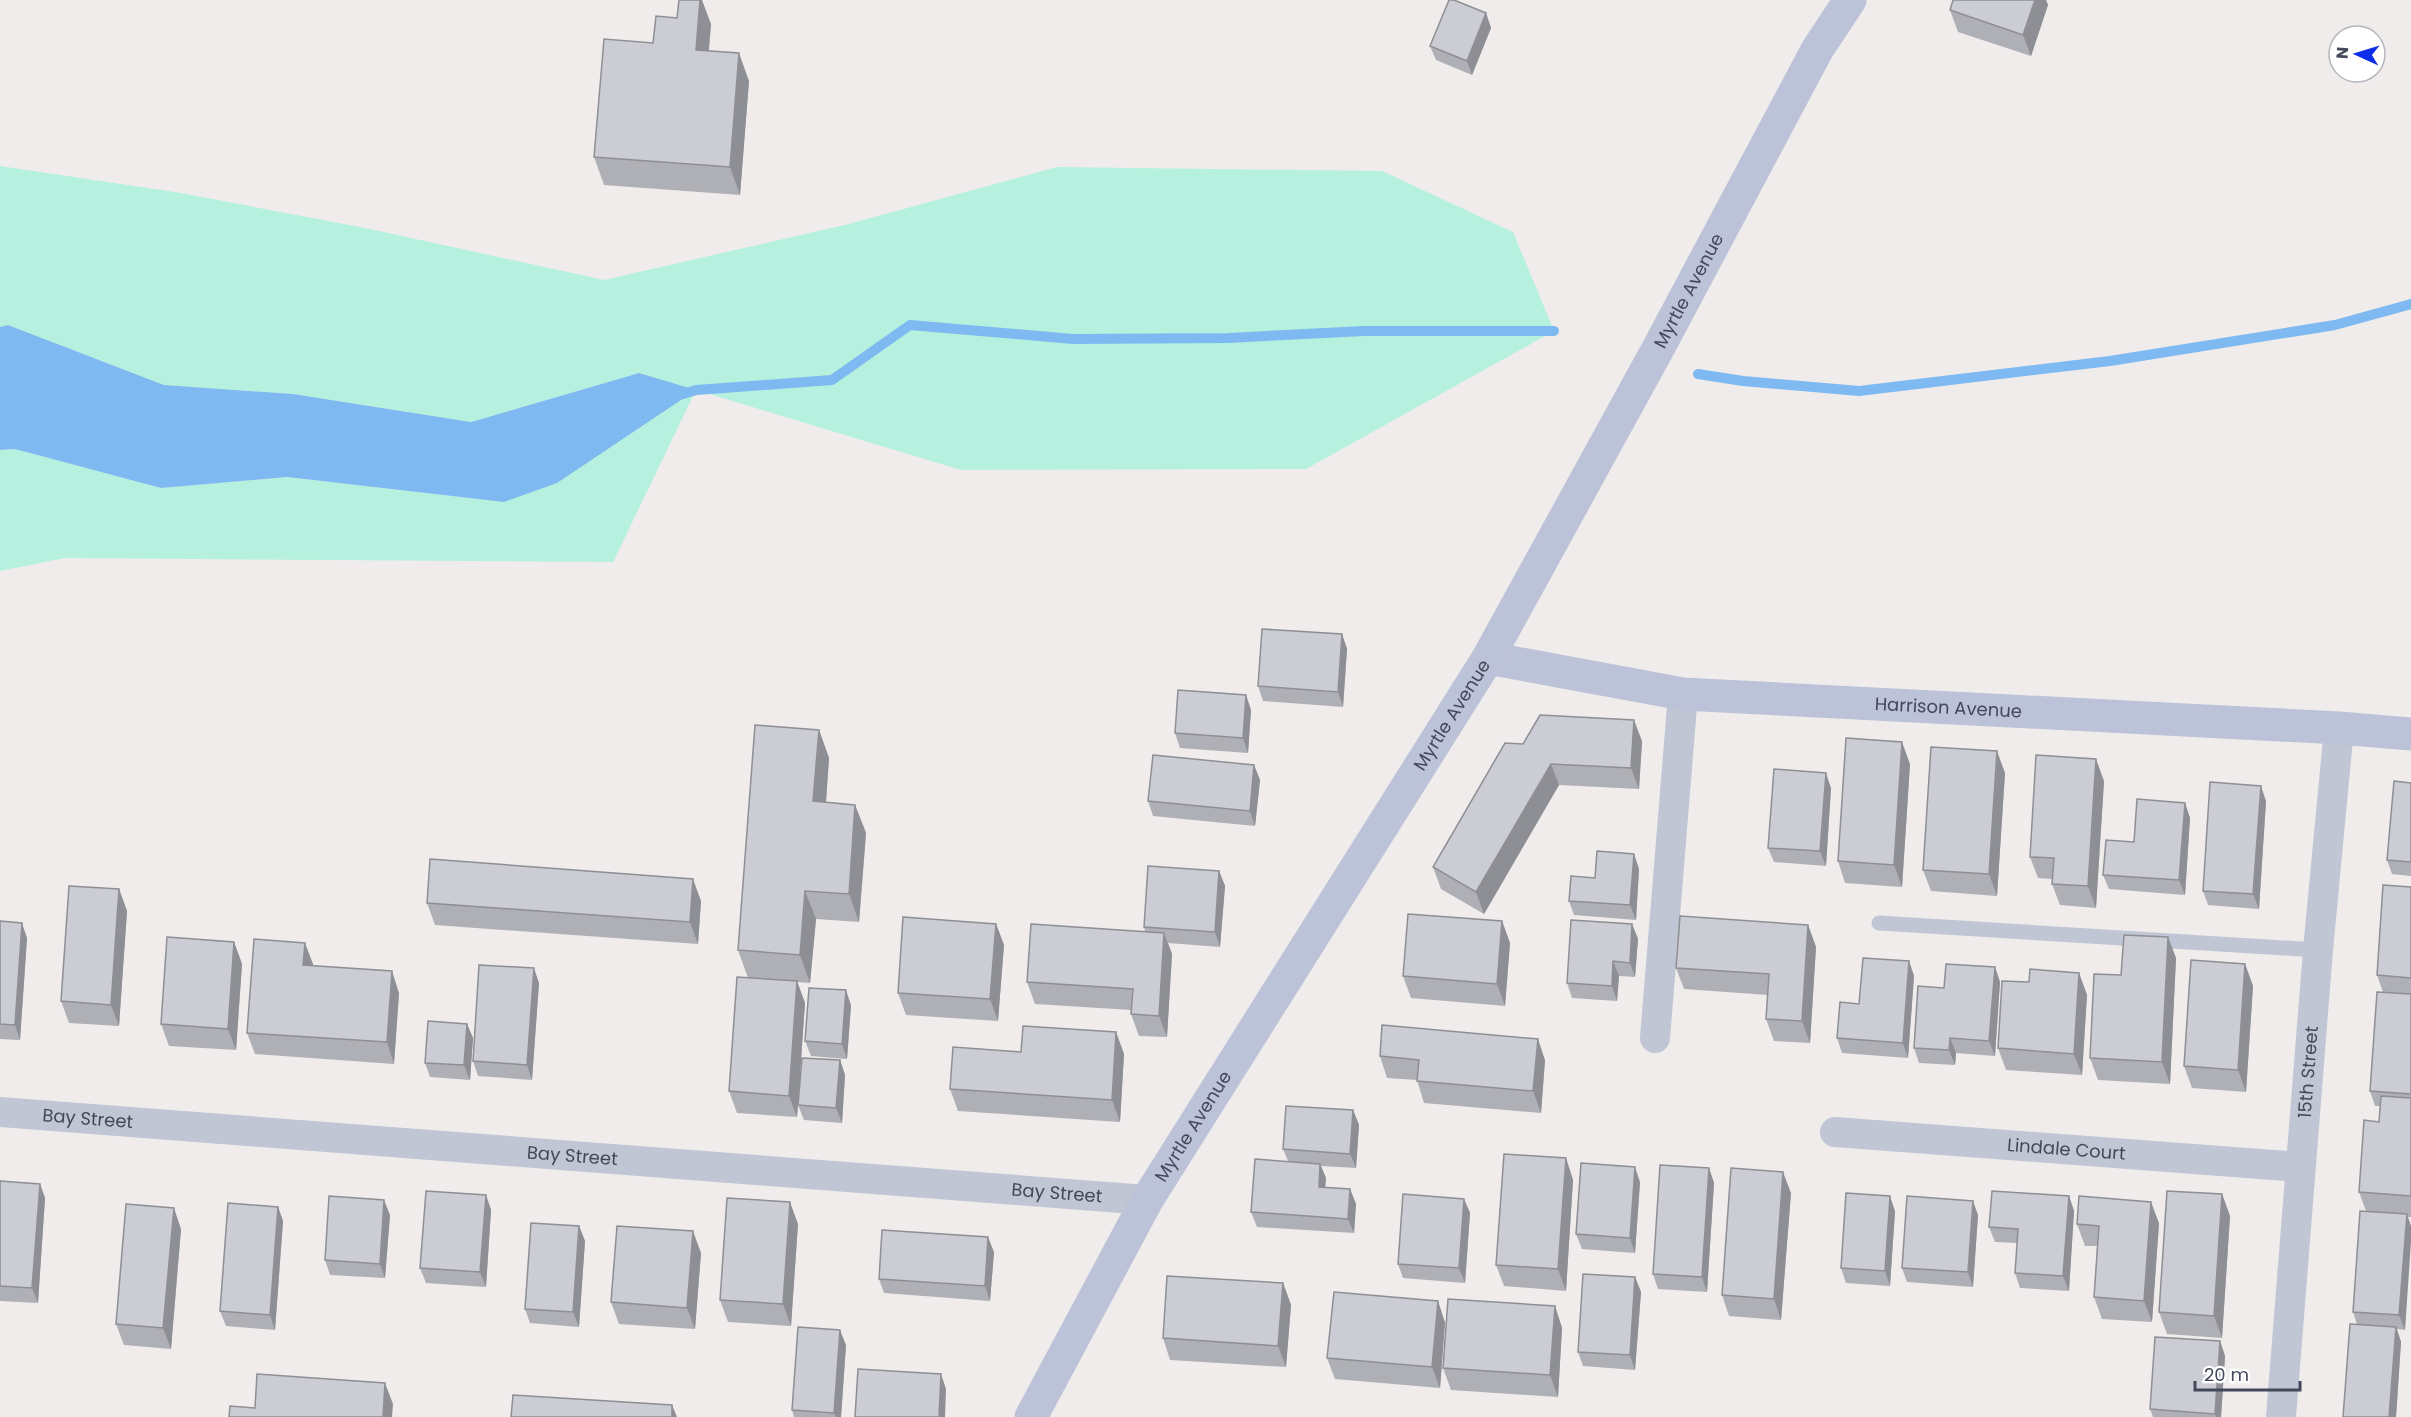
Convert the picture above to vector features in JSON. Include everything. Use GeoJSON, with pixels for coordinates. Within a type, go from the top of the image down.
{"type":"FeatureCollection","features":[{"type":"Feature","properties":{"kind":"main road","name":"Myrtle Avenue"},"geometry":{"type":"LineString","coordinates":[[1031,1417],[1147,1200],[1488,658],[1666,335],[1817,50],[1850,0]]}},
{"type":"Feature","properties":{"kind":"main road","name":"Harrison Avenue"},"geometry":{"type":"LineString","coordinates":[[1488,658],[1683,694],[2339,728],[2411,734]]}},
{"type":"Feature","properties":{"kind":"street"},"geometry":{"type":"LineString","coordinates":[[1655,1038],[1683,694]]}},
{"type":"Feature","properties":{"kind":"street","name":"15th Street"},"geometry":{"type":"LineString","coordinates":[[2282,1417],[2300,1167],[2339,728]]}},
{"type":"Feature","properties":{"kind":"street","name":"Bay Street"},"geometry":{"type":"LineString","coordinates":[[0,1112],[1147,1200]]}},
{"type":"Feature","properties":{"kind":"street","name":"Lindale Court"},"geometry":{"type":"LineString","coordinates":[[1835,1132],[2300,1167]]}},
{"type":"Feature","properties":{"kind":"lane"},"geometry":{"type":"LineString","coordinates":[[1879,923],[2318,950]]}},
{"type":"Feature","properties":{"kind":"green space"},"geometry":{"type":"Polygon","coordinates":[[[0,166],[181,193],[365,228],[604,280],[849,224],[1057,167],[1382,171],[1513,232],[1554,331],[1306,469],[961,470],[696,390],[613,562],[65,558],[0,571],[0,450],[15,449],[161,488],[287,477],[504,502],[695,390],[639,373],[471,422],[293,394],[164,385],[8,325],[0,327],[0,166]]]}},
{"type":"Feature","properties":{"kind":"water"},"geometry":{"type":"Polygon","coordinates":[[[8,325],[164,385],[293,394],[471,422],[639,373],[696,390],[557,483],[504,502],[287,477],[161,488],[15,449],[0,450],[0,327],[8,325]]]}},
{"type":"Feature","properties":{"kind":"building"},"geometry":{"type":"Polygon","coordinates":[[[679,0],[700,0],[696,50],[739,53],[730,167],[594,157],[604,39],[653,43],[656,16],[677,18],[679,0]]]}},
{"type":"Feature","properties":{"kind":"building"},"geometry":{"type":"Polygon","coordinates":[[[1449,0],[1486,13],[1467,61],[1430,46],[1449,0]]]}},
{"type":"Feature","properties":{"kind":"building"},"geometry":{"type":"Polygon","coordinates":[[[1953,0],[2035,0],[2023,35],[1950,10],[1953,0]]]}},
{"type":"Feature","properties":{"kind":"building"},"geometry":{"type":"Polygon","coordinates":[[[1262,629],[1342,634],[1338,692],[1258,686],[1262,629]]]}},
{"type":"Feature","properties":{"kind":"building"},"geometry":{"type":"Polygon","coordinates":[[[1178,690],[1246,695],[1243,738],[1175,733],[1178,690]]]}},
{"type":"Feature","properties":{"kind":"building"},"geometry":{"type":"Polygon","coordinates":[[[1540,715],[1634,720],[1631,768],[1551,764],[1476,892],[1433,867],[1505,743],[1523,744],[1540,715]]]}},
{"type":"Feature","properties":{"kind":"building"},"geometry":{"type":"Polygon","coordinates":[[[755,725],[819,730],[813,801],[855,805],[849,894],[805,891],[800,955],[738,950],[755,725]]]}},
{"type":"Feature","properties":{"kind":"building"},"geometry":{"type":"Polygon","coordinates":[[[1846,738],[1902,742],[1894,865],[1838,861],[1846,738]]]}},
{"type":"Feature","properties":{"kind":"building"},"geometry":{"type":"Polygon","coordinates":[[[1931,747],[1997,751],[1989,874],[1923,870],[1931,747]]]}},
{"type":"Feature","properties":{"kind":"building"},"geometry":{"type":"Polygon","coordinates":[[[1153,755],[1254,765],[1250,811],[1148,801],[1153,755]]]}},
{"type":"Feature","properties":{"kind":"building"},"geometry":{"type":"Polygon","coordinates":[[[2036,755],[2096,759],[2088,886],[2052,884],[2054,858],[2030,857],[2036,755]]]}},
{"type":"Feature","properties":{"kind":"building"},"geometry":{"type":"Polygon","coordinates":[[[1774,769],[1826,773],[1820,851],[1768,848],[1774,769]]]}},
{"type":"Feature","properties":{"kind":"building"},"geometry":{"type":"Polygon","coordinates":[[[2394,781],[2411,783],[2411,862],[2387,860],[2394,781]]]}},
{"type":"Feature","properties":{"kind":"building"},"geometry":{"type":"Polygon","coordinates":[[[2210,782],[2261,786],[2253,894],[2203,891],[2210,782]]]}},
{"type":"Feature","properties":{"kind":"building"},"geometry":{"type":"Polygon","coordinates":[[[2137,799],[2185,803],[2179,880],[2103,875],[2106,840],[2134,842],[2137,799]]]}},
{"type":"Feature","properties":{"kind":"building"},"geometry":{"type":"Polygon","coordinates":[[[1597,851],[1634,854],[1630,905],[1569,901],[1571,876],[1595,878],[1597,851]]]}},
{"type":"Feature","properties":{"kind":"building"},"geometry":{"type":"Polygon","coordinates":[[[430,859],[693,879],[690,922],[427,903],[430,859]]]}},
{"type":"Feature","properties":{"kind":"building"},"geometry":{"type":"Polygon","coordinates":[[[1148,866],[1219,871],[1215,932],[1144,927],[1148,866]]]}},
{"type":"Feature","properties":{"kind":"building"},"geometry":{"type":"Polygon","coordinates":[[[2383,885],[2411,887],[2411,978],[2377,975],[2383,885]]]}},
{"type":"Feature","properties":{"kind":"building"},"geometry":{"type":"Polygon","coordinates":[[[69,886],[119,889],[111,1005],[61,1001],[69,886]]]}},
{"type":"Feature","properties":{"kind":"building"},"geometry":{"type":"Polygon","coordinates":[[[1408,914],[1502,921],[1497,984],[1403,976],[1408,914]]]}},
{"type":"Feature","properties":{"kind":"building"},"geometry":{"type":"Polygon","coordinates":[[[1680,916],[1808,925],[1802,1021],[1766,1019],[1769,974],[1676,968],[1680,916]]]}},
{"type":"Feature","properties":{"kind":"building"},"geometry":{"type":"Polygon","coordinates":[[[903,917],[996,924],[990,999],[898,993],[903,917]]]}},
{"type":"Feature","properties":{"kind":"building"},"geometry":{"type":"Polygon","coordinates":[[[1571,920],[1632,924],[1630,963],[1613,961],[1612,986],[1567,983],[1571,920]]]}},
{"type":"Feature","properties":{"kind":"building"},"geometry":{"type":"Polygon","coordinates":[[[0,921],[22,923],[15,1025],[0,1024],[0,921]]]}},
{"type":"Feature","properties":{"kind":"building"},"geometry":{"type":"Polygon","coordinates":[[[1031,924],[1164,933],[1159,1016],[1131,1014],[1133,989],[1027,982],[1031,924]]]}},
{"type":"Feature","properties":{"kind":"building"},"geometry":{"type":"Polygon","coordinates":[[[2124,935],[2168,937],[2162,1062],[2090,1058],[2094,974],[2121,975],[2124,935]]]}},
{"type":"Feature","properties":{"kind":"building"},"geometry":{"type":"Polygon","coordinates":[[[167,937],[234,942],[228,1029],[161,1024],[167,937]]]}},
{"type":"Feature","properties":{"kind":"building"},"geometry":{"type":"Polygon","coordinates":[[[254,939],[305,943],[303,965],[392,971],[387,1042],[247,1033],[254,939]]]}},
{"type":"Feature","properties":{"kind":"building"},"geometry":{"type":"Polygon","coordinates":[[[1863,958],[1909,961],[1903,1043],[1837,1038],[1840,1002],[1859,1004],[1863,958]]]}},
{"type":"Feature","properties":{"kind":"building"},"geometry":{"type":"Polygon","coordinates":[[[2191,960],[2245,964],[2238,1070],[2184,1066],[2191,960]]]}},
{"type":"Feature","properties":{"kind":"building"},"geometry":{"type":"Polygon","coordinates":[[[1946,964],[1995,967],[1989,1041],[1950,1038],[1949,1050],[1914,1048],[1918,986],[1944,988],[1946,964]]]}},
{"type":"Feature","properties":{"kind":"building"},"geometry":{"type":"Polygon","coordinates":[[[479,965],[534,968],[527,1065],[473,1061],[479,965]]]}},
{"type":"Feature","properties":{"kind":"building"},"geometry":{"type":"Polygon","coordinates":[[[2030,969],[2079,973],[2074,1054],[1998,1048],[2002,981],[2029,982],[2030,969]]]}},
{"type":"Feature","properties":{"kind":"building"},"geometry":{"type":"Polygon","coordinates":[[[737,977],[797,981],[789,1096],[729,1091],[737,977]]]}},
{"type":"Feature","properties":{"kind":"building"},"geometry":{"type":"Polygon","coordinates":[[[809,988],[846,990],[842,1044],[805,1041],[809,988]]]}},
{"type":"Feature","properties":{"kind":"building"},"geometry":{"type":"Polygon","coordinates":[[[2377,992],[2411,994],[2411,1094],[2370,1091],[2377,992]]]}},
{"type":"Feature","properties":{"kind":"building"},"geometry":{"type":"Polygon","coordinates":[[[428,1021],[467,1024],[464,1065],[425,1063],[428,1021]]]}},
{"type":"Feature","properties":{"kind":"building"},"geometry":{"type":"Polygon","coordinates":[[[1382,1025],[1538,1039],[1533,1091],[1417,1081],[1419,1060],[1380,1056],[1382,1025]]]}},
{"type":"Feature","properties":{"kind":"building"},"geometry":{"type":"Polygon","coordinates":[[[1023,1026],[1116,1032],[1112,1100],[950,1089],[953,1047],[1021,1052],[1023,1026]]]}},
{"type":"Feature","properties":{"kind":"building"},"geometry":{"type":"Polygon","coordinates":[[[802,1058],[840,1060],[836,1108],[798,1105],[802,1058]]]}},
{"type":"Feature","properties":{"kind":"building"},"geometry":{"type":"Polygon","coordinates":[[[2381,1096],[2411,1098],[2411,1196],[2359,1192],[2364,1120],[2379,1122],[2381,1096]]]}},
{"type":"Feature","properties":{"kind":"building"},"geometry":{"type":"Polygon","coordinates":[[[1286,1106],[1353,1110],[1350,1154],[1283,1149],[1286,1106]]]}},
{"type":"Feature","properties":{"kind":"building"},"geometry":{"type":"Polygon","coordinates":[[[1504,1154],[1566,1158],[1558,1269],[1496,1265],[1504,1154]]]}},
{"type":"Feature","properties":{"kind":"building"},"geometry":{"type":"Polygon","coordinates":[[[1255,1159],[1320,1164],[1319,1187],[1350,1189],[1348,1219],[1251,1212],[1255,1159]]]}},
{"type":"Feature","properties":{"kind":"building"},"geometry":{"type":"Polygon","coordinates":[[[1581,1163],[1635,1167],[1630,1238],[1576,1234],[1581,1163]]]}},
{"type":"Feature","properties":{"kind":"building"},"geometry":{"type":"Polygon","coordinates":[[[1660,1165],[1709,1168],[1702,1277],[1653,1274],[1660,1165]]]}},
{"type":"Feature","properties":{"kind":"building"},"geometry":{"type":"Polygon","coordinates":[[[1731,1168],[1783,1172],[1774,1299],[1722,1295],[1731,1168]]]}},
{"type":"Feature","properties":{"kind":"building"},"geometry":{"type":"Polygon","coordinates":[[[0,1181],[40,1184],[32,1288],[0,1286],[0,1181]]]}},
{"type":"Feature","properties":{"kind":"building"},"geometry":{"type":"Polygon","coordinates":[[[426,1191],[486,1195],[480,1272],[420,1268],[426,1191]]]}},
{"type":"Feature","properties":{"kind":"building"},"geometry":{"type":"Polygon","coordinates":[[[1992,1191],[2069,1196],[2063,1276],[2015,1273],[2018,1229],[1989,1227],[1992,1191]]]}},
{"type":"Feature","properties":{"kind":"building"},"geometry":{"type":"Polygon","coordinates":[[[2167,1191],[2222,1194],[2214,1316],[2159,1312],[2167,1191]]]}},
{"type":"Feature","properties":{"kind":"building"},"geometry":{"type":"Polygon","coordinates":[[[1846,1193],[1890,1196],[1885,1271],[1841,1268],[1846,1193]]]}},
{"type":"Feature","properties":{"kind":"building"},"geometry":{"type":"Polygon","coordinates":[[[1403,1194],[1464,1199],[1459,1268],[1398,1264],[1403,1194]]]}},
{"type":"Feature","properties":{"kind":"building"},"geometry":{"type":"Polygon","coordinates":[[[329,1196],[384,1200],[380,1264],[325,1260],[329,1196]]]}},
{"type":"Feature","properties":{"kind":"building"},"geometry":{"type":"Polygon","coordinates":[[[1907,1196],[1973,1201],[1968,1272],[1902,1268],[1907,1196]]]}},
{"type":"Feature","properties":{"kind":"building"},"geometry":{"type":"Polygon","coordinates":[[[2079,1196],[2151,1202],[2144,1301],[2094,1297],[2099,1226],[2077,1224],[2079,1196]]]}},
{"type":"Feature","properties":{"kind":"building"},"geometry":{"type":"Polygon","coordinates":[[[727,1198],[790,1202],[783,1304],[720,1300],[727,1198]]]}},
{"type":"Feature","properties":{"kind":"building"},"geometry":{"type":"Polygon","coordinates":[[[228,1203],[278,1207],[270,1315],[220,1311],[228,1203]]]}},
{"type":"Feature","properties":{"kind":"building"},"geometry":{"type":"Polygon","coordinates":[[[126,1204],[174,1208],[163,1328],[116,1324],[126,1204]]]}},
{"type":"Feature","properties":{"kind":"building"},"geometry":{"type":"Polygon","coordinates":[[[2360,1211],[2407,1214],[2399,1315],[2353,1312],[2360,1211]]]}},
{"type":"Feature","properties":{"kind":"building"},"geometry":{"type":"Polygon","coordinates":[[[531,1223],[579,1226],[573,1312],[525,1309],[531,1223]]]}},
{"type":"Feature","properties":{"kind":"building"},"geometry":{"type":"Polygon","coordinates":[[[617,1226],[693,1231],[687,1308],[611,1302],[617,1226]]]}},
{"type":"Feature","properties":{"kind":"building"},"geometry":{"type":"Polygon","coordinates":[[[882,1230],[988,1237],[985,1286],[879,1279],[882,1230]]]}},
{"type":"Feature","properties":{"kind":"building"},"geometry":{"type":"Polygon","coordinates":[[[1583,1274],[1635,1277],[1630,1355],[1578,1352],[1583,1274]]]}},
{"type":"Feature","properties":{"kind":"building"},"geometry":{"type":"Polygon","coordinates":[[[1167,1276],[1283,1283],[1278,1346],[1163,1338],[1167,1276]]]}},
{"type":"Feature","properties":{"kind":"building"},"geometry":{"type":"Polygon","coordinates":[[[1334,1292],[1438,1301],[1432,1367],[1327,1358],[1334,1292]]]}},
{"type":"Feature","properties":{"kind":"building"},"geometry":{"type":"Polygon","coordinates":[[[1448,1299],[1555,1306],[1550,1375],[1443,1368],[1448,1299]]]}},
{"type":"Feature","properties":{"kind":"building"},"geometry":{"type":"Polygon","coordinates":[[[2350,1324],[2396,1327],[2389,1417],[2343,1417],[2350,1324]]]}},
{"type":"Feature","properties":{"kind":"building"},"geometry":{"type":"Polygon","coordinates":[[[798,1327],[840,1330],[834,1413],[792,1410],[798,1327]]]}},
{"type":"Feature","properties":{"kind":"building"},"geometry":{"type":"Polygon","coordinates":[[[2155,1337],[2220,1341],[2215,1414],[2150,1409],[2155,1337]]]}},
{"type":"Feature","properties":{"kind":"building"},"geometry":{"type":"Polygon","coordinates":[[[858,1369],[941,1374],[939,1417],[855,1417],[858,1369]]]}},
{"type":"Feature","properties":{"kind":"building"},"geometry":{"type":"Polygon","coordinates":[[[257,1374],[385,1383],[383,1417],[229,1417],[230,1406],[255,1408],[257,1374]]]}},
{"type":"Feature","properties":{"kind":"building"},"geometry":{"type":"Polygon","coordinates":[[[513,1395],[672,1405],[672,1417],[511,1417],[513,1395]]]}},
{"type":"Feature","properties":{"kind":"waterway"},"geometry":{"type":"LineString","coordinates":[[1698,374],[1743,381],[1859,391],[2110,361],[2335,325],[2411,304]]}},
{"type":"Feature","properties":{"kind":"waterway"},"geometry":{"type":"LineString","coordinates":[[683,394],[696,390],[832,380],[910,325],[1073,339],[1228,338],[1364,331],[1554,331]]}}]}
